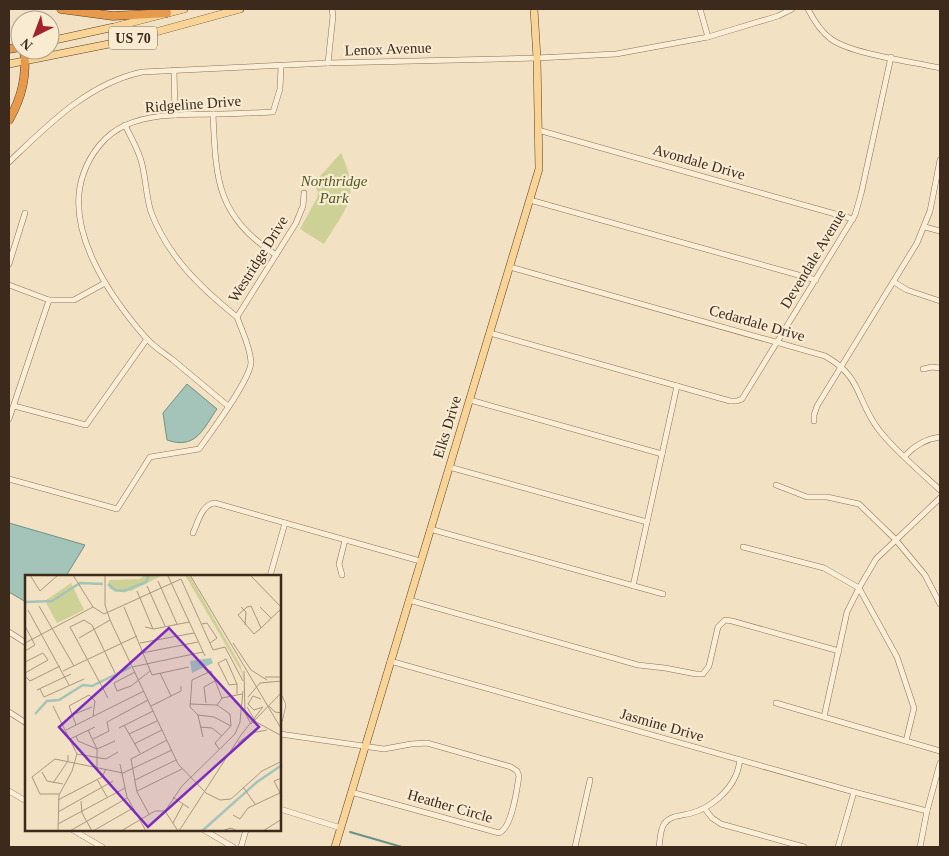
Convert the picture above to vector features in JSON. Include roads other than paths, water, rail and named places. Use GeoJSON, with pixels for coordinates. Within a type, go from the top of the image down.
{"type":"FeatureCollection","features":[{"type":"Feature","properties":{"kind":"highway"},"geometry":{"type":"LineString","coordinates":[[61,9],[113,16],[167,13]]}},
{"type":"Feature","properties":{"kind":"highway"},"geometry":{"type":"LineString","coordinates":[[9,120],[20,99],[24,82],[25,61]]}},
{"type":"Feature","properties":{"kind":"main road","name":"US 70"},"geometry":{"type":"LineString","coordinates":[[60,39],[184,9]]}},
{"type":"Feature","properties":{"kind":"main road","name":"US 70"},"geometry":{"type":"LineString","coordinates":[[10,64],[119,42],[240,9]]}},
{"type":"Feature","properties":{"kind":"main road","name":"Elks Drive"},"geometry":{"type":"LineString","coordinates":[[335,847],[539,169],[534,9]]}},
{"type":"Feature","properties":{"kind":"street"},"geometry":{"type":"LineString","coordinates":[[328,63],[333,16],[332,9]]}},
{"type":"Feature","properties":{"kind":"street"},"geometry":{"type":"LineString","coordinates":[[700,9],[708,37]]}},
{"type":"Feature","properties":{"kind":"street","name":"Lenox Avenue"},"geometry":{"type":"LineString","coordinates":[[9,162],[68,107],[96,90],[127,76],[142,72],[328,63],[537,58],[616,54],[708,37],[778,16],[792,9]]}},
{"type":"Feature","properties":{"kind":"street"},"geometry":{"type":"LineString","coordinates":[[808,9],[822,32],[833,41],[848,48],[940,68]]}},
{"type":"Feature","properties":{"kind":"street","name":"Devendale Avenue"},"geometry":{"type":"LineString","coordinates":[[677,386],[730,401],[738,401],[745,396],[853,219],[861,194],[891,58]]}},
{"type":"Feature","properties":{"kind":"street","name":"Ridgeline Drive"},"geometry":{"type":"LineString","coordinates":[[228,406],[147,339],[105,284],[88,248],[80,216],[79,186],[85,168],[95,150],[108,136],[125,126],[146,118],[176,115],[273,112],[280,89],[281,66]]}},
{"type":"Feature","properties":{"kind":"street"},"geometry":{"type":"LineString","coordinates":[[174,70],[176,115]]}},
{"type":"Feature","properties":{"kind":"street"},"geometry":{"type":"LineString","coordinates":[[213,114],[215,160],[224,200],[246,231],[276,255]]}},
{"type":"Feature","properties":{"kind":"street"},"geometry":{"type":"LineString","coordinates":[[125,126],[135,144],[142,163],[145,189],[151,212],[166,242],[185,270],[237,317]]}},
{"type":"Feature","properties":{"kind":"street","name":"Avondale Drive"},"geometry":{"type":"LineString","coordinates":[[538,130],[853,219]]}},
{"type":"Feature","properties":{"kind":"street"},"geometry":{"type":"LineString","coordinates":[[814,421],[815,409],[915,248],[925,227],[940,160]]}},
{"type":"Feature","properties":{"kind":"street","name":"Westridge Drive"},"geometry":{"type":"LineString","coordinates":[[9,479],[117,509],[150,457],[199,449],[228,406],[251,364],[250,354],[237,317],[296,224],[303,206],[304,193]]}},
{"type":"Feature","properties":{"kind":"street"},"geometry":{"type":"LineString","coordinates":[[530,200],[816,280]]}},
{"type":"Feature","properties":{"kind":"street"},"geometry":{"type":"LineString","coordinates":[[9,264],[25,213]]}},
{"type":"Feature","properties":{"kind":"street"},"geometry":{"type":"LineString","coordinates":[[925,227],[940,232]]}},
{"type":"Feature","properties":{"kind":"street","name":"Cedardale Drive"},"geometry":{"type":"LineString","coordinates":[[510,267],[820,354],[841,366],[855,382],[868,412],[878,429],[940,490]]}},
{"type":"Feature","properties":{"kind":"street"},"geometry":{"type":"LineString","coordinates":[[894,282],[907,290],[940,301]]}},
{"type":"Feature","properties":{"kind":"street"},"geometry":{"type":"LineString","coordinates":[[9,284],[50,300],[74,300],[105,284]]}},
{"type":"Feature","properties":{"kind":"street"},"geometry":{"type":"LineString","coordinates":[[9,420],[50,300]]}},
{"type":"Feature","properties":{"kind":"street"},"geometry":{"type":"LineString","coordinates":[[490,333],[677,386],[633,586]]}},
{"type":"Feature","properties":{"kind":"street"},"geometry":{"type":"LineString","coordinates":[[14,406],[86,425],[147,339]]}},
{"type":"Feature","properties":{"kind":"street"},"geometry":{"type":"LineString","coordinates":[[923,369],[940,368]]}},
{"type":"Feature","properties":{"kind":"street"},"geometry":{"type":"LineString","coordinates":[[470,400],[662,454]]}},
{"type":"Feature","properties":{"kind":"street"},"geometry":{"type":"LineString","coordinates":[[905,456],[913,447],[921,442],[940,437]]}},
{"type":"Feature","properties":{"kind":"street"},"geometry":{"type":"LineString","coordinates":[[449,467],[646,522]]}},
{"type":"Feature","properties":{"kind":"street"},"geometry":{"type":"LineString","coordinates":[[776,484],[807,497],[827,496],[859,504],[896,539],[925,575],[940,604]]}},
{"type":"Feature","properties":{"kind":"street"},"geometry":{"type":"LineString","coordinates":[[824,717],[847,612],[859,588],[876,559],[940,498]]}},
{"type":"Feature","properties":{"kind":"street"},"geometry":{"type":"LineString","coordinates":[[193,533],[207,505],[212,503],[420,561]]}},
{"type":"Feature","properties":{"kind":"street"},"geometry":{"type":"LineString","coordinates":[[270,575],[285,523]]}},
{"type":"Feature","properties":{"kind":"street"},"geometry":{"type":"LineString","coordinates":[[430,529],[663,594]]}},
{"type":"Feature","properties":{"kind":"street"},"geometry":{"type":"LineString","coordinates":[[342,575],[339,564],[345,540]]}},
{"type":"Feature","properties":{"kind":"street"},"geometry":{"type":"LineString","coordinates":[[743,547],[824,568],[859,588],[897,657],[914,708],[906,741]]}},
{"type":"Feature","properties":{"kind":"street"},"geometry":{"type":"LineString","coordinates":[[409,600],[642,666],[696,674],[706,675],[721,619],[732,620],[839,651]]}},
{"type":"Feature","properties":{"kind":"street"},"geometry":{"type":"LineString","coordinates":[[9,632],[25,642]]}},
{"type":"Feature","properties":{"kind":"street","name":"Jasmine Drive"},"geometry":{"type":"LineString","coordinates":[[390,661],[927,811]]}},
{"type":"Feature","properties":{"kind":"street"},"geometry":{"type":"LineString","coordinates":[[281,701],[283,708],[281,715]]}},
{"type":"Feature","properties":{"kind":"street"},"geometry":{"type":"LineString","coordinates":[[776,703],[940,751]]}},
{"type":"Feature","properties":{"kind":"street"},"geometry":{"type":"LineString","coordinates":[[9,712],[25,722]]}},
{"type":"Feature","properties":{"kind":"street"},"geometry":{"type":"LineString","coordinates":[[281,734],[365,746]]}},
{"type":"Feature","properties":{"kind":"street","name":"Heather Circle"},"geometry":{"type":"LineString","coordinates":[[351,792],[496,832],[504,831],[508,823],[518,776],[517,771],[513,768],[426,743],[388,749],[365,746]]}},
{"type":"Feature","properties":{"kind":"street"},"geometry":{"type":"LineString","coordinates":[[659,847],[662,826],[670,818],[693,813],[705,808],[726,791],[736,776],[740,760]]}},
{"type":"Feature","properties":{"kind":"street"},"geometry":{"type":"LineString","coordinates":[[920,847],[927,811],[940,763]]}},
{"type":"Feature","properties":{"kind":"street"},"geometry":{"type":"LineString","coordinates":[[575,847],[590,780]]}},
{"type":"Feature","properties":{"kind":"street"},"geometry":{"type":"LineString","coordinates":[[9,791],[25,800]]}},
{"type":"Feature","properties":{"kind":"street"},"geometry":{"type":"LineString","coordinates":[[838,847],[854,792]]}},
{"type":"Feature","properties":{"kind":"street"},"geometry":{"type":"LineString","coordinates":[[705,808],[712,818],[721,824],[804,847]]}},
{"type":"Feature","properties":{"kind":"street"},"geometry":{"type":"LineString","coordinates":[[281,809],[341,828]]}},
{"type":"Feature","properties":{"kind":"street"},"geometry":{"type":"LineString","coordinates":[[75,831],[102,847]]}},
{"type":"Feature","properties":{"kind":"street"},"geometry":{"type":"LineString","coordinates":[[206,831],[233,847]]}},
{"type":"Feature","properties":{"kind":"street"},"geometry":{"type":"LineString","coordinates":[[241,847],[246,831]]}},
{"type":"Feature","properties":{"kind":"water"},"geometry":{"type":"Polygon","coordinates":[[[187,384],[217,409],[203,430],[192,440],[177,442],[167,440],[163,413],[187,384]]]}},
{"type":"Feature","properties":{"kind":"water"},"geometry":{"type":"Polygon","coordinates":[[[9,523],[85,545],[67,575],[25,575],[25,601],[9,592],[9,523]]]}},
{"type":"Feature","properties":{"kind":"waterway"},"geometry":{"type":"LineString","coordinates":[[350,832],[402,847]]}},
{"type":"Feature","properties":{"kind":"park label","name":"Northridge Park"},"geometry":{"type":"Point","coordinates":[334,190]}}]}
